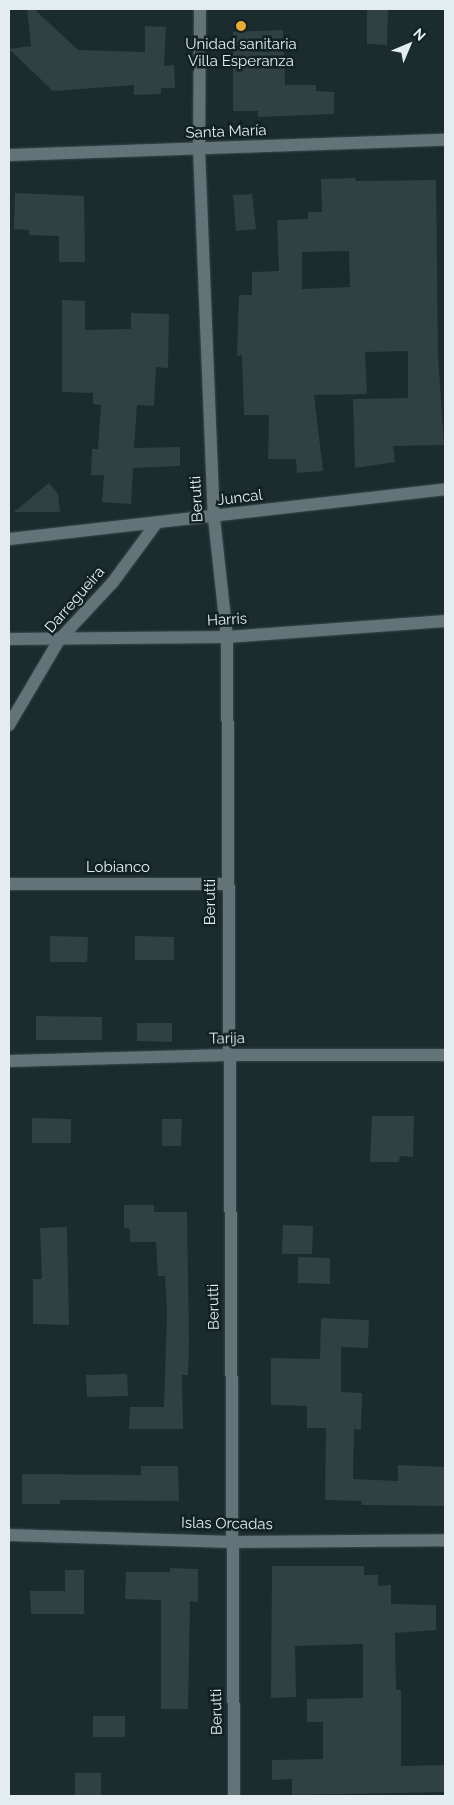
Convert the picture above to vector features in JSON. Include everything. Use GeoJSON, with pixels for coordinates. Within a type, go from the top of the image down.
{"type":"FeatureCollection","features":[{"type":"Feature","properties":{"kind":"street","name":"Berutti"},"geometry":{"type":"LineString","coordinates":[[200,9],[199,149],[214,518],[227,637],[228,1055],[234,1796]]}},
{"type":"Feature","properties":{"kind":"street","name":"Santa María"},"geometry":{"type":"LineString","coordinates":[[9,155],[445,140]]}},
{"type":"Feature","properties":{"kind":"street","name":"Juncal"},"geometry":{"type":"LineString","coordinates":[[9,539],[155,525],[445,488]]}},
{"type":"Feature","properties":{"kind":"street","name":"Darregueira"},"geometry":{"type":"LineString","coordinates":[[9,725],[59,640],[113,582],[155,525]]}},
{"type":"Feature","properties":{"kind":"street","name":"Harris"},"geometry":{"type":"LineString","coordinates":[[9,639],[227,637],[445,620]]}},
{"type":"Feature","properties":{"kind":"street","name":"Lobianco"},"geometry":{"type":"LineString","coordinates":[[9,884],[227,884]]}},
{"type":"Feature","properties":{"kind":"street","name":"Tarija"},"geometry":{"type":"LineString","coordinates":[[9,1061],[228,1055],[445,1055]]}},
{"type":"Feature","properties":{"kind":"street","name":"Islas Orcadas"},"geometry":{"type":"LineString","coordinates":[[9,1535],[232,1542],[445,1540]]}},
{"type":"Feature","properties":{"kind":"building"},"geometry":{"type":"Polygon","coordinates":[[[27,9],[34,9],[78,50],[145,52],[145,26],[166,27],[164,66],[174,65],[175,88],[161,88],[161,94],[134,95],[134,85],[53,91],[9,49],[31,46],[27,9]]]}},
{"type":"Feature","properties":{"kind":"building"},"geometry":{"type":"Polygon","coordinates":[[[367,9],[388,9],[387,45],[367,44],[367,9]]]}},
{"type":"Feature","properties":{"kind":"building"},"geometry":{"type":"Polygon","coordinates":[[[283,30],[285,85],[316,85],[316,91],[334,92],[334,114],[258,117],[258,111],[233,111],[233,32],[283,30]]]}},
{"type":"Feature","properties":{"kind":"building"},"geometry":{"type":"Polygon","coordinates":[[[355,178],[356,181],[436,180],[438,357],[444,445],[393,446],[395,462],[355,468],[353,399],[408,398],[408,351],[365,352],[367,394],[314,395],[323,471],[297,473],[296,459],[268,459],[269,415],[244,415],[242,355],[237,356],[239,295],[252,295],[252,272],[279,271],[277,220],[308,219],[308,212],[322,212],[321,179],[355,178]],[[349,251],[302,252],[302,289],[350,287],[349,251]]]}},
{"type":"Feature","properties":{"kind":"building"},"geometry":{"type":"Polygon","coordinates":[[[15,193],[84,196],[85,262],[59,262],[59,236],[29,235],[29,230],[14,229],[15,193]]]}},
{"type":"Feature","properties":{"kind":"building"},"geometry":{"type":"Polygon","coordinates":[[[252,194],[256,229],[236,231],[233,195],[252,194]]]}},
{"type":"Feature","properties":{"kind":"building"},"geometry":{"type":"Polygon","coordinates":[[[62,300],[85,301],[85,330],[131,329],[131,313],[169,314],[168,368],[156,367],[154,406],[137,405],[134,448],[180,447],[180,466],[133,468],[131,504],[102,502],[104,475],[91,475],[92,449],[98,449],[101,405],[93,404],[93,393],[62,392],[62,300]]]}},
{"type":"Feature","properties":{"kind":"building"},"geometry":{"type":"Polygon","coordinates":[[[49,483],[58,494],[60,512],[14,512],[49,483]]]}},
{"type":"Feature","properties":{"kind":"building"},"geometry":{"type":"Polygon","coordinates":[[[50,936],[88,937],[87,962],[50,962],[50,936]]]}},
{"type":"Feature","properties":{"kind":"building"},"geometry":{"type":"Polygon","coordinates":[[[135,936],[174,937],[174,960],[135,960],[135,936]]]}},
{"type":"Feature","properties":{"kind":"building"},"geometry":{"type":"Polygon","coordinates":[[[36,1016],[102,1017],[102,1040],[36,1040],[36,1016]]]}},
{"type":"Feature","properties":{"kind":"building"},"geometry":{"type":"Polygon","coordinates":[[[137,1023],[172,1023],[172,1042],[137,1041],[137,1023]]]}},
{"type":"Feature","properties":{"kind":"building"},"geometry":{"type":"Polygon","coordinates":[[[372,1116],[414,1116],[413,1157],[400,1156],[399,1162],[370,1162],[372,1116]]]}},
{"type":"Feature","properties":{"kind":"building"},"geometry":{"type":"Polygon","coordinates":[[[32,1118],[71,1119],[71,1143],[32,1143],[32,1118]]]}},
{"type":"Feature","properties":{"kind":"building"},"geometry":{"type":"Polygon","coordinates":[[[162,1119],[182,1119],[181,1146],[162,1146],[162,1119]]]}},
{"type":"Feature","properties":{"kind":"building"},"geometry":{"type":"Polygon","coordinates":[[[124,1205],[154,1205],[154,1212],[187,1212],[189,1341],[188,1375],[182,1375],[183,1429],[129,1429],[130,1407],[164,1407],[167,1312],[165,1276],[158,1276],[156,1242],[130,1242],[130,1229],[124,1228],[124,1205]]]}},
{"type":"Feature","properties":{"kind":"building"},"geometry":{"type":"Polygon","coordinates":[[[283,1225],[313,1226],[312,1254],[282,1254],[283,1225]]]}},
{"type":"Feature","properties":{"kind":"building"},"geometry":{"type":"Polygon","coordinates":[[[67,1227],[69,1325],[33,1324],[33,1279],[42,1279],[40,1228],[67,1227]]]}},
{"type":"Feature","properties":{"kind":"building"},"geometry":{"type":"Polygon","coordinates":[[[298,1257],[330,1258],[330,1284],[298,1283],[298,1257]]]}},
{"type":"Feature","properties":{"kind":"building"},"geometry":{"type":"Polygon","coordinates":[[[321,1318],[369,1320],[368,1348],[341,1347],[341,1392],[362,1393],[361,1430],[354,1429],[353,1479],[398,1481],[398,1465],[445,1467],[445,1506],[361,1505],[362,1501],[325,1500],[326,1428],[307,1428],[307,1406],[271,1405],[271,1358],[320,1359],[321,1318]]]}},
{"type":"Feature","properties":{"kind":"building"},"geometry":{"type":"Polygon","coordinates":[[[127,1374],[128,1396],[87,1397],[86,1375],[127,1374]]]}},
{"type":"Feature","properties":{"kind":"building"},"geometry":{"type":"Polygon","coordinates":[[[141,1466],[178,1466],[179,1501],[60,1500],[60,1504],[22,1504],[22,1474],[141,1475],[141,1466]]]}},
{"type":"Feature","properties":{"kind":"building"},"geometry":{"type":"Polygon","coordinates":[[[272,1566],[364,1566],[364,1575],[378,1575],[378,1586],[391,1585],[391,1604],[436,1605],[436,1630],[395,1633],[396,1690],[401,1690],[401,1766],[445,1765],[445,1792],[292,1795],[292,1779],[272,1780],[272,1760],[323,1759],[323,1722],[307,1722],[307,1699],[363,1698],[363,1644],[295,1646],[296,1697],[271,1698],[272,1566]]]}},
{"type":"Feature","properties":{"kind":"building"},"geometry":{"type":"Polygon","coordinates":[[[170,1568],[198,1569],[198,1602],[190,1601],[188,1709],[161,1709],[161,1600],[125,1599],[126,1572],[170,1572],[170,1568]]]}},
{"type":"Feature","properties":{"kind":"building"},"geometry":{"type":"Polygon","coordinates":[[[65,1570],[84,1570],[84,1614],[31,1614],[30,1591],[65,1591],[65,1570]]]}},
{"type":"Feature","properties":{"kind":"building"},"geometry":{"type":"Polygon","coordinates":[[[93,1716],[125,1716],[125,1737],[93,1737],[93,1716]]]}},
{"type":"Feature","properties":{"kind":"building"},"geometry":{"type":"Polygon","coordinates":[[[75,1773],[101,1773],[101,1796],[75,1796],[75,1773]]]}},
{"type":"Feature","properties":{"kind":"place","name":"Unidad sanitaria Villa Esperanza"},"geometry":{"type":"Point","coordinates":[241,26]}}]}
